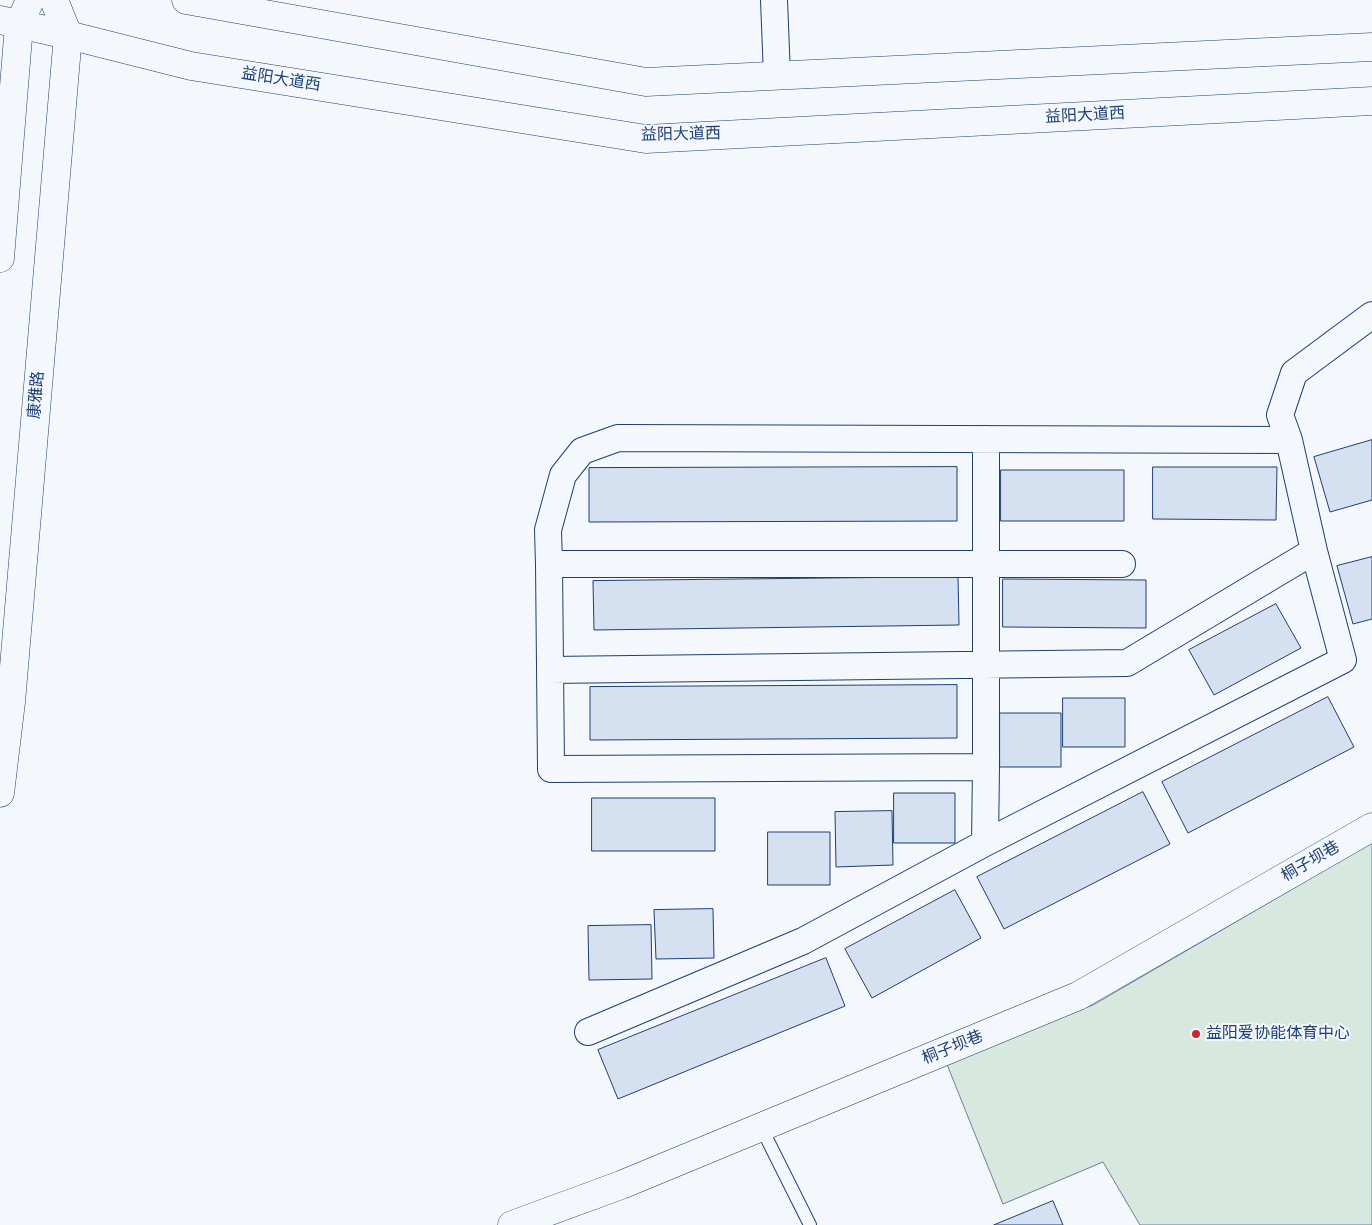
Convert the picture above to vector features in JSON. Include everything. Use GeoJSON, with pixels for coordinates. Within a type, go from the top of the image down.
{"type":"FeatureCollection","features":[{"type":"Feature","properties":{"kind":"main road"},"geometry":{"type":"LineString","coordinates":[[0,258],[10,23],[30,0]]}},
{"type":"Feature","properties":{"kind":"main road","name":"康雅路"},"geometry":{"type":"LineString","coordinates":[[0,793],[11,692],[68,35],[54,0]]}},
{"type":"Feature","properties":{"kind":"main road"},"geometry":{"type":"LineString","coordinates":[[186,0],[646,82],[1372,46]]}},
{"type":"Feature","properties":{"kind":"main road","name":"益阳大道西"},"geometry":{"type":"LineString","coordinates":[[10,23],[68,35],[191,66],[646,139],[1372,101]]}},
{"type":"Feature","properties":{"kind":"main road","name":"桐子坝巷"},"geometry":{"type":"LineString","coordinates":[[512,1225],[621,1185],[1078,996],[1372,827]]}},
{"type":"Feature","properties":{"kind":"street"},"geometry":{"type":"LineString","coordinates":[[774,0],[777,76]]}},
{"type":"Feature","properties":{"kind":"street"},"geometry":{"type":"LineString","coordinates":[[588,1032],[803,941],[985,843],[1343,660],[1314,552],[1289,440],[1280,415],[1294,373],[1372,315]]}},
{"type":"Feature","properties":{"kind":"street"},"geometry":{"type":"LineString","coordinates":[[986,767],[551,769],[548,530],[563,475],[582,451],[618,438],[1289,440]]}},
{"type":"Feature","properties":{"kind":"street"},"geometry":{"type":"LineString","coordinates":[[985,843],[986,440]]}},
{"type":"Feature","properties":{"kind":"street"},"geometry":{"type":"LineString","coordinates":[[550,670],[1127,663],[1314,552]]}},
{"type":"Feature","properties":{"kind":"street"},"geometry":{"type":"LineString","coordinates":[[549,564],[1122,564]]}},
{"type":"Feature","properties":{"kind":"lane"},"geometry":{"type":"LineString","coordinates":[[761,1127],[810,1225]]}},
{"type":"Feature","properties":{"kind":"shaded area","name":"益阳爱协能体育中心"},"geometry":{"type":"Polygon","coordinates":[[[1372,843],[1372,1225],[1140,1225],[1103,1162],[1003,1204],[946,1062],[1093,1005],[1372,843]]]}},
{"type":"Feature","properties":{"kind":"building"},"geometry":{"type":"Polygon","coordinates":[[[1372,440],[1372,500],[1330,512],[1314,457],[1372,440]]]}},
{"type":"Feature","properties":{"kind":"building"},"geometry":{"type":"Polygon","coordinates":[[[957,467],[957,521],[589,522],[589,468],[957,467]]]}},
{"type":"Feature","properties":{"kind":"building"},"geometry":{"type":"Polygon","coordinates":[[[1153,467],[1277,467],[1276,520],[1153,519],[1153,467]]]}},
{"type":"Feature","properties":{"kind":"building"},"geometry":{"type":"Polygon","coordinates":[[[1001,470],[1124,470],[1124,521],[1001,521],[1001,470]]]}},
{"type":"Feature","properties":{"kind":"building"},"geometry":{"type":"Polygon","coordinates":[[[1372,557],[1372,619],[1353,624],[1337,566],[1372,557]]]}},
{"type":"Feature","properties":{"kind":"building"},"geometry":{"type":"Polygon","coordinates":[[[958,577],[959,625],[594,630],[593,581],[958,577]]]}},
{"type":"Feature","properties":{"kind":"building"},"geometry":{"type":"Polygon","coordinates":[[[1003,579],[1146,580],[1146,628],[1003,627],[1003,579]]]}},
{"type":"Feature","properties":{"kind":"building"},"geometry":{"type":"Polygon","coordinates":[[[1276,604],[1301,648],[1214,695],[1189,650],[1276,604]]]}},
{"type":"Feature","properties":{"kind":"building"},"geometry":{"type":"Polygon","coordinates":[[[957,685],[957,738],[590,740],[590,687],[957,685]]]}},
{"type":"Feature","properties":{"kind":"building"},"geometry":{"type":"Polygon","coordinates":[[[1328,697],[1354,747],[1188,833],[1162,782],[1328,697]]]}},
{"type":"Feature","properties":{"kind":"building"},"geometry":{"type":"Polygon","coordinates":[[[1063,698],[1125,698],[1125,747],[1063,747],[1063,698]]]}},
{"type":"Feature","properties":{"kind":"building"},"geometry":{"type":"Polygon","coordinates":[[[1000,713],[1061,713],[1061,767],[1000,767],[1000,713]]]}},
{"type":"Feature","properties":{"kind":"building"},"geometry":{"type":"Polygon","coordinates":[[[1143,792],[1170,844],[1004,929],[977,877],[1143,792]]]}},
{"type":"Feature","properties":{"kind":"building"},"geometry":{"type":"Polygon","coordinates":[[[894,793],[955,793],[955,843],[894,843],[894,793]]]}},
{"type":"Feature","properties":{"kind":"building"},"geometry":{"type":"Polygon","coordinates":[[[592,798],[715,798],[715,851],[592,851],[592,798]]]}},
{"type":"Feature","properties":{"kind":"building"},"geometry":{"type":"Polygon","coordinates":[[[892,811],[893,865],[836,867],[835,812],[892,811]]]}},
{"type":"Feature","properties":{"kind":"building"},"geometry":{"type":"Polygon","coordinates":[[[768,832],[830,832],[830,885],[768,885],[768,832]]]}},
{"type":"Feature","properties":{"kind":"building"},"geometry":{"type":"Polygon","coordinates":[[[955,890],[981,938],[872,998],[845,949],[955,890]]]}},
{"type":"Feature","properties":{"kind":"building"},"geometry":{"type":"Polygon","coordinates":[[[713,909],[714,958],[656,959],[654,910],[713,909]]]}},
{"type":"Feature","properties":{"kind":"building"},"geometry":{"type":"Polygon","coordinates":[[[651,925],[652,979],[589,980],[588,926],[651,925]]]}},
{"type":"Feature","properties":{"kind":"building"},"geometry":{"type":"Polygon","coordinates":[[[826,958],[845,1006],[618,1099],[598,1050],[826,958]]]}},
{"type":"Feature","properties":{"kind":"building"},"geometry":{"type":"Polygon","coordinates":[[[1053,1201],[1063,1225],[994,1225],[1053,1201]]]}},
{"type":"Feature","properties":{"kind":"place","name":"益阳爱协能体育中心"},"geometry":{"type":"Point","coordinates":[1196,1034]}}]}
